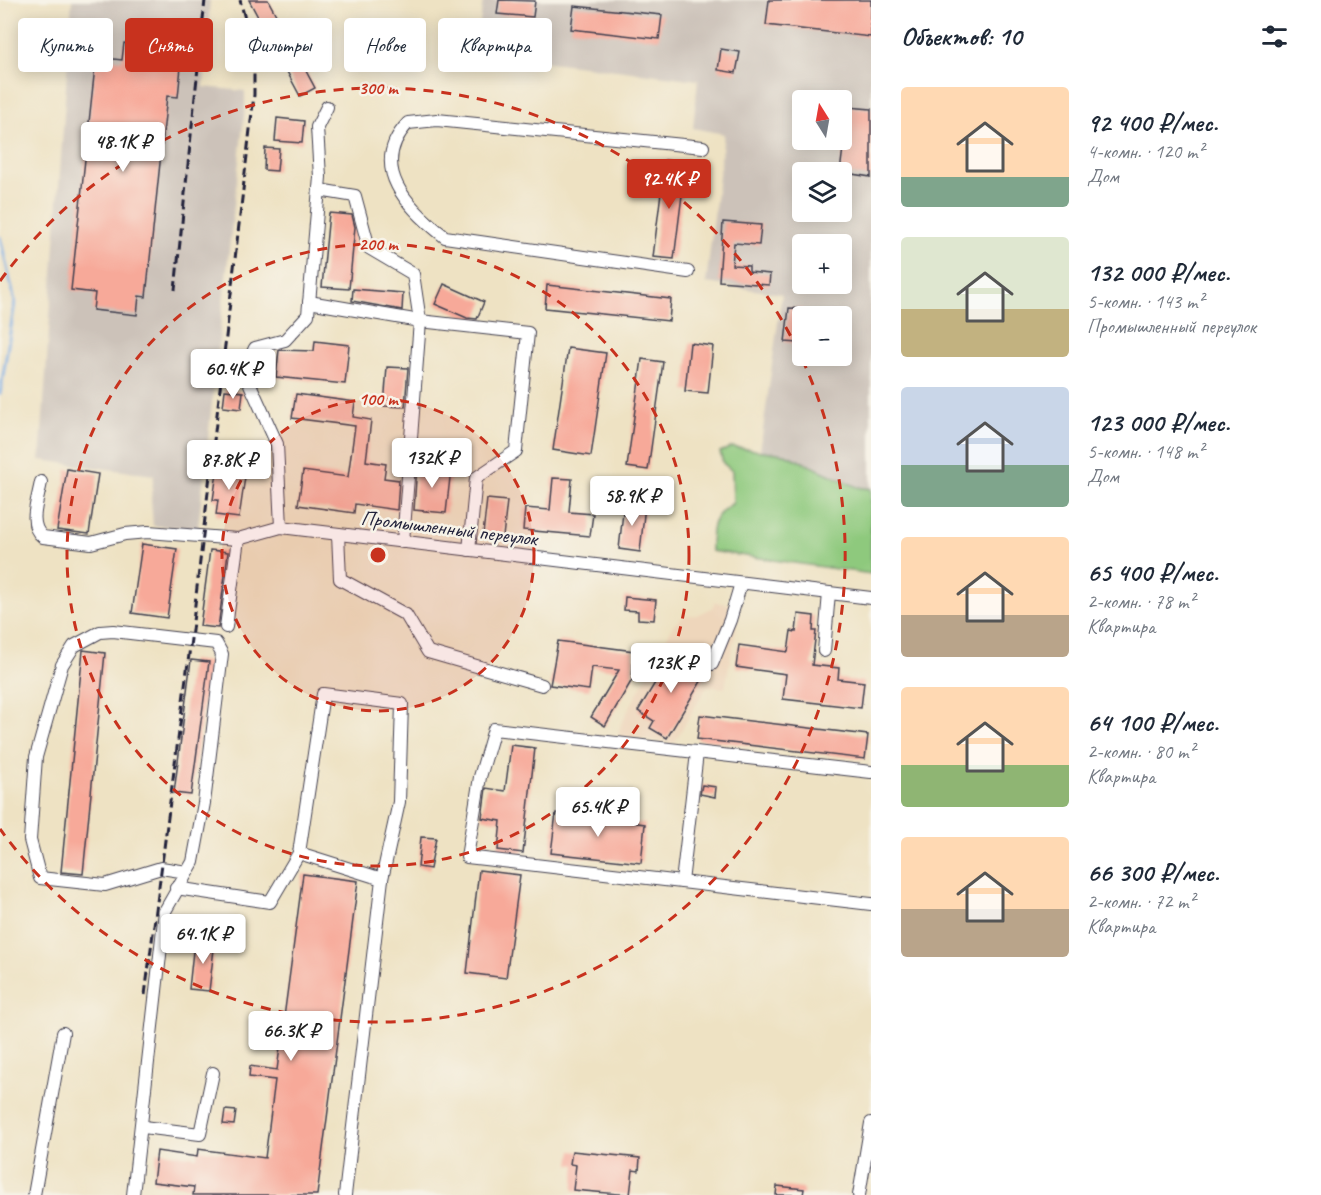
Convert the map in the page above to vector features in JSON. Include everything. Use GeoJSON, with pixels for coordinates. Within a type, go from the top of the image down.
{"type":"FeatureCollection","features":[{"type":"Feature","properties":{"kind":"street"},"geometry":{"type":"LineString","coordinates":[[281,527],[277,444],[244,371],[255,348],[285,340],[308,315],[319,190],[317,127],[327,107]]}},
{"type":"Feature","properties":{"kind":"street"},"geometry":{"type":"LineString","coordinates":[[688,272],[445,237],[423,220],[404,197],[392,172],[389,159],[397,135],[408,123],[437,120],[703,147]]}},
{"type":"Feature","properties":{"kind":"street"},"geometry":{"type":"LineString","coordinates":[[319,190],[355,196],[369,248],[413,274],[420,321],[403,542]]}},
{"type":"Feature","properties":{"kind":"street"},"geometry":{"type":"LineString","coordinates":[[309,302],[420,321],[528,333],[516,451],[476,478],[469,550]]}},
{"type":"Feature","properties":{"kind":"street"},"geometry":{"type":"LineString","coordinates":[[41,482],[34,519],[37,532],[43,537],[91,543],[125,534],[148,532],[238,539],[226,627]]}},
{"type":"Feature","properties":{"kind":"street","name":"Промышленный переулок"},"geometry":{"type":"LineString","coordinates":[[238,539],[281,527],[871,598]]}},
{"type":"Feature","properties":{"kind":"street"},"geometry":{"type":"LineString","coordinates":[[338,534],[340,579],[406,615],[428,652],[542,685]]}},
{"type":"Feature","properties":{"kind":"street"},"geometry":{"type":"LineString","coordinates":[[712,664],[730,620],[741,584]]}},
{"type":"Feature","properties":{"kind":"street"},"geometry":{"type":"LineString","coordinates":[[824,651],[829,593]]}},
{"type":"Feature","properties":{"kind":"street"},"geometry":{"type":"LineString","coordinates":[[133,1195],[165,911],[176,888],[187,872],[193,862],[204,803],[221,648],[216,643],[191,639],[100,632],[74,646],[62,665],[36,757],[30,840],[40,879],[105,885],[161,868],[187,872]]}},
{"type":"Feature","properties":{"kind":"street"},"geometry":{"type":"LineString","coordinates":[[176,888],[270,902],[299,853],[323,694],[402,704],[399,802],[382,879],[345,1195]]}},
{"type":"Feature","properties":{"kind":"street"},"geometry":{"type":"LineString","coordinates":[[871,772],[494,729],[480,777],[467,857],[871,904]]}},
{"type":"Feature","properties":{"kind":"street"},"geometry":{"type":"LineString","coordinates":[[682,882],[698,753]]}},
{"type":"Feature","properties":{"kind":"street"},"geometry":{"type":"LineString","coordinates":[[299,853],[382,879]]}},
{"type":"Feature","properties":{"kind":"street"},"geometry":{"type":"LineString","coordinates":[[34,1195],[63,1033]]}},
{"type":"Feature","properties":{"kind":"street"},"geometry":{"type":"LineString","coordinates":[[142,1127],[200,1134],[213,1073]]}},
{"type":"Feature","properties":{"kind":"street"},"geometry":{"type":"LineString","coordinates":[[860,1195],[871,1123]]}},
{"type":"Feature","properties":{"kind":"shaded area"},"geometry":{"type":"Polygon","coordinates":[[[72,0],[210,0],[209,18],[125,18],[125,72],[205,72],[204,87],[245,91],[198,528],[153,526],[151,498],[154,475],[40,460],[67,72],[113,72],[113,18],[71,18],[72,0]]]}},
{"type":"Feature","properties":{"kind":"shaded area"},"geometry":{"type":"Polygon","coordinates":[[[483,0],[871,0],[871,489],[857,487],[785,454],[760,451],[782,294],[706,283],[724,134],[693,128],[698,80],[552,62],[552,18],[481,18],[483,0]]]}},
{"type":"Feature","properties":{"kind":"shaded area"},"geometry":{"type":"Polygon","coordinates":[[[715,602],[740,606],[725,688],[707,686],[674,743],[618,736],[621,724],[674,624],[685,616],[697,615],[713,607],[715,602]]]}},
{"type":"Feature","properties":{"kind":"green space"},"geometry":{"type":"Polygon","coordinates":[[[732,447],[785,454],[857,487],[871,489],[871,574],[711,551],[711,535],[716,518],[733,503],[732,471],[723,463],[720,452],[732,447]]]}},
{"type":"Feature","properties":{"kind":"building"},"geometry":{"type":"Polygon","coordinates":[[[249,0],[268,0],[278,18],[259,18],[249,0]]]}},
{"type":"Feature","properties":{"kind":"building"},"geometry":{"type":"Polygon","coordinates":[[[499,0],[535,1],[533,17],[497,14],[499,0]]]}},
{"type":"Feature","properties":{"kind":"building"},"geometry":{"type":"Polygon","coordinates":[[[769,0],[871,0],[871,37],[766,25],[769,0]]]}},
{"type":"Feature","properties":{"kind":"building"},"geometry":{"type":"Polygon","coordinates":[[[574,6],[662,15],[659,39],[571,29],[574,6]]]}},
{"type":"Feature","properties":{"kind":"building"},"geometry":{"type":"Polygon","coordinates":[[[124,43],[125,72],[180,72],[178,97],[167,96],[146,297],[139,296],[137,315],[93,310],[95,293],[71,290],[94,72],[113,72],[113,59],[122,60],[124,43]]]}},
{"type":"Feature","properties":{"kind":"building"},"geometry":{"type":"Polygon","coordinates":[[[721,49],[740,52],[736,73],[718,70],[721,49]]]}},
{"type":"Feature","properties":{"kind":"building"},"geometry":{"type":"Polygon","coordinates":[[[287,72],[306,72],[315,88],[300,96],[287,72]]]}},
{"type":"Feature","properties":{"kind":"building"},"geometry":{"type":"Polygon","coordinates":[[[852,107],[871,109],[871,177],[852,174],[852,162],[841,162],[843,150],[852,150],[852,107]]]}},
{"type":"Feature","properties":{"kind":"building"},"geometry":{"type":"Polygon","coordinates":[[[277,118],[304,121],[302,143],[275,141],[277,118]]]}},
{"type":"Feature","properties":{"kind":"building"},"geometry":{"type":"Polygon","coordinates":[[[265,148],[279,149],[277,171],[264,170],[265,148]]]}},
{"type":"Feature","properties":{"kind":"building"},"geometry":{"type":"Polygon","coordinates":[[[665,160],[686,163],[674,259],[653,257],[665,160]]]}},
{"type":"Feature","properties":{"kind":"building"},"geometry":{"type":"Polygon","coordinates":[[[329,213],[352,215],[355,227],[349,289],[322,287],[329,213]]]}},
{"type":"Feature","properties":{"kind":"building"},"geometry":{"type":"Polygon","coordinates":[[[723,222],[761,225],[759,245],[734,243],[732,265],[749,266],[749,272],[770,274],[769,285],[719,281],[723,222]]]}},
{"type":"Feature","properties":{"kind":"building"},"geometry":{"type":"Polygon","coordinates":[[[444,284],[484,302],[477,319],[467,318],[435,304],[444,284]]]}},
{"type":"Feature","properties":{"kind":"building"},"geometry":{"type":"Polygon","coordinates":[[[547,285],[671,299],[669,321],[545,308],[547,285]]]}},
{"type":"Feature","properties":{"kind":"building"},"geometry":{"type":"Polygon","coordinates":[[[353,289],[403,293],[402,310],[352,301],[353,289]]]}},
{"type":"Feature","properties":{"kind":"building"},"geometry":{"type":"Polygon","coordinates":[[[789,308],[792,308],[792,342],[785,342],[789,308]]]}},
{"type":"Feature","properties":{"kind":"building"},"geometry":{"type":"Polygon","coordinates":[[[315,341],[349,345],[345,384],[276,377],[279,350],[314,351],[315,341]]]}},
{"type":"Feature","properties":{"kind":"building"},"geometry":{"type":"Polygon","coordinates":[[[690,343],[713,346],[708,393],[685,391],[690,343]]]}},
{"type":"Feature","properties":{"kind":"building"},"geometry":{"type":"Polygon","coordinates":[[[568,348],[606,353],[591,456],[553,450],[568,348]]]}},
{"type":"Feature","properties":{"kind":"building"},"geometry":{"type":"Polygon","coordinates":[[[642,359],[663,362],[648,470],[627,467],[642,359]]]}},
{"type":"Feature","properties":{"kind":"building"},"geometry":{"type":"Polygon","coordinates":[[[387,367],[408,368],[405,407],[384,406],[387,367]]]}},
{"type":"Feature","properties":{"kind":"building"},"geometry":{"type":"Polygon","coordinates":[[[225,390],[243,392],[241,409],[223,407],[225,390]]]}},
{"type":"Feature","properties":{"kind":"building"},"geometry":{"type":"Polygon","coordinates":[[[296,394],[355,402],[353,417],[371,420],[366,461],[386,464],[384,478],[399,480],[397,510],[355,504],[354,513],[298,505],[303,471],[348,477],[355,426],[292,418],[296,394]]]}},
{"type":"Feature","properties":{"kind":"building"},"geometry":{"type":"Polygon","coordinates":[[[417,465],[451,469],[446,513],[414,510],[417,465]]]}},
{"type":"Feature","properties":{"kind":"building"},"geometry":{"type":"Polygon","coordinates":[[[218,466],[246,470],[239,518],[216,515],[218,500],[213,500],[218,466]]]}},
{"type":"Feature","properties":{"kind":"building"},"geometry":{"type":"Polygon","coordinates":[[[67,469],[98,474],[89,534],[57,530],[67,469]]]}},
{"type":"Feature","properties":{"kind":"building"},"geometry":{"type":"Polygon","coordinates":[[[553,478],[572,479],[569,512],[593,514],[590,536],[523,530],[525,508],[550,510],[553,478]]]}},
{"type":"Feature","properties":{"kind":"building"},"geometry":{"type":"Polygon","coordinates":[[[487,499],[507,501],[503,537],[483,534],[487,499]]]}},
{"type":"Feature","properties":{"kind":"building"},"geometry":{"type":"Polygon","coordinates":[[[624,503],[645,505],[640,552],[619,549],[624,503]]]}},
{"type":"Feature","properties":{"kind":"building"},"geometry":{"type":"Polygon","coordinates":[[[142,544],[177,549],[167,618],[132,613],[142,544]]]}},
{"type":"Feature","properties":{"kind":"building"},"geometry":{"type":"Polygon","coordinates":[[[210,550],[228,552],[218,628],[200,626],[210,550]]]}},
{"type":"Feature","properties":{"kind":"building"},"geometry":{"type":"Polygon","coordinates":[[[625,597],[656,600],[654,620],[638,619],[638,611],[624,610],[625,597]]]}},
{"type":"Feature","properties":{"kind":"building"},"geometry":{"type":"Polygon","coordinates":[[[798,614],[814,616],[813,631],[816,631],[812,665],[839,668],[838,679],[864,682],[861,708],[783,699],[786,674],[736,667],[739,645],[788,652],[791,631],[796,632],[798,614]]]}},
{"type":"Feature","properties":{"kind":"building"},"geometry":{"type":"Polygon","coordinates":[[[558,641],[634,651],[632,680],[605,726],[591,717],[619,670],[592,667],[589,690],[550,685],[558,641]]]}},
{"type":"Feature","properties":{"kind":"building"},"geometry":{"type":"Polygon","coordinates":[[[83,650],[105,653],[83,874],[61,872],[83,650]]]}},
{"type":"Feature","properties":{"kind":"building"},"geometry":{"type":"Polygon","coordinates":[[[673,653],[706,673],[667,738],[650,728],[654,721],[638,711],[673,653]]]}},
{"type":"Feature","properties":{"kind":"building"},"geometry":{"type":"Polygon","coordinates":[[[191,660],[209,662],[191,795],[174,793],[191,660]]]}},
{"type":"Feature","properties":{"kind":"building"},"geometry":{"type":"Polygon","coordinates":[[[700,715],[868,735],[865,759],[697,739],[700,715]]]}},
{"type":"Feature","properties":{"kind":"building"},"geometry":{"type":"Polygon","coordinates":[[[511,745],[535,748],[523,853],[498,850],[501,821],[482,818],[486,788],[505,791],[511,745]]]}},
{"type":"Feature","properties":{"kind":"building"},"geometry":{"type":"Polygon","coordinates":[[[702,785],[716,787],[715,797],[700,794],[702,785]]]}},
{"type":"Feature","properties":{"kind":"building"},"geometry":{"type":"Polygon","coordinates":[[[556,813],[645,824],[641,863],[551,853],[556,813]]]}},
{"type":"Feature","properties":{"kind":"building"},"geometry":{"type":"Polygon","coordinates":[[[421,837],[436,838],[430,869],[418,867],[421,837]]]}},
{"type":"Feature","properties":{"kind":"building"},"geometry":{"type":"Polygon","coordinates":[[[479,870],[520,875],[506,978],[467,973],[479,870]]]}},
{"type":"Feature","properties":{"kind":"building"},"geometry":{"type":"Polygon","coordinates":[[[303,874],[358,881],[317,1195],[193,1195],[194,1187],[153,1182],[157,1151],[197,1157],[198,1149],[265,1158],[275,1080],[249,1077],[250,1066],[277,1070],[303,874]]]}},
{"type":"Feature","properties":{"kind":"building"},"geometry":{"type":"Polygon","coordinates":[[[206,931],[216,932],[209,991],[189,989],[193,951],[203,952],[206,931]]]}},
{"type":"Feature","properties":{"kind":"building"},"geometry":{"type":"Polygon","coordinates":[[[225,1110],[236,1111],[234,1125],[223,1124],[225,1110]]]}},
{"type":"Feature","properties":{"kind":"building"},"geometry":{"type":"Polygon","coordinates":[[[572,1151],[640,1158],[639,1171],[633,1170],[630,1195],[573,1190],[576,1165],[570,1164],[572,1151]]]}},
{"type":"Feature","properties":{"kind":"building"},"geometry":{"type":"Polygon","coordinates":[[[777,1186],[804,1189],[803,1195],[776,1195],[777,1186]]]}},
{"type":"Feature","properties":{"kind":"waterway"},"geometry":{"type":"LineString","coordinates":[[0,237],[15,302],[0,394]]}},
{"type":"Feature","properties":{"kind":"railway"},"geometry":{"type":"LineString","coordinates":[[175,290],[205,0]]}},
{"type":"Feature","properties":{"kind":"railway"},"geometry":{"type":"LineString","coordinates":[[145,995],[191,639],[254,95],[254,53],[240,0]]}}]}
